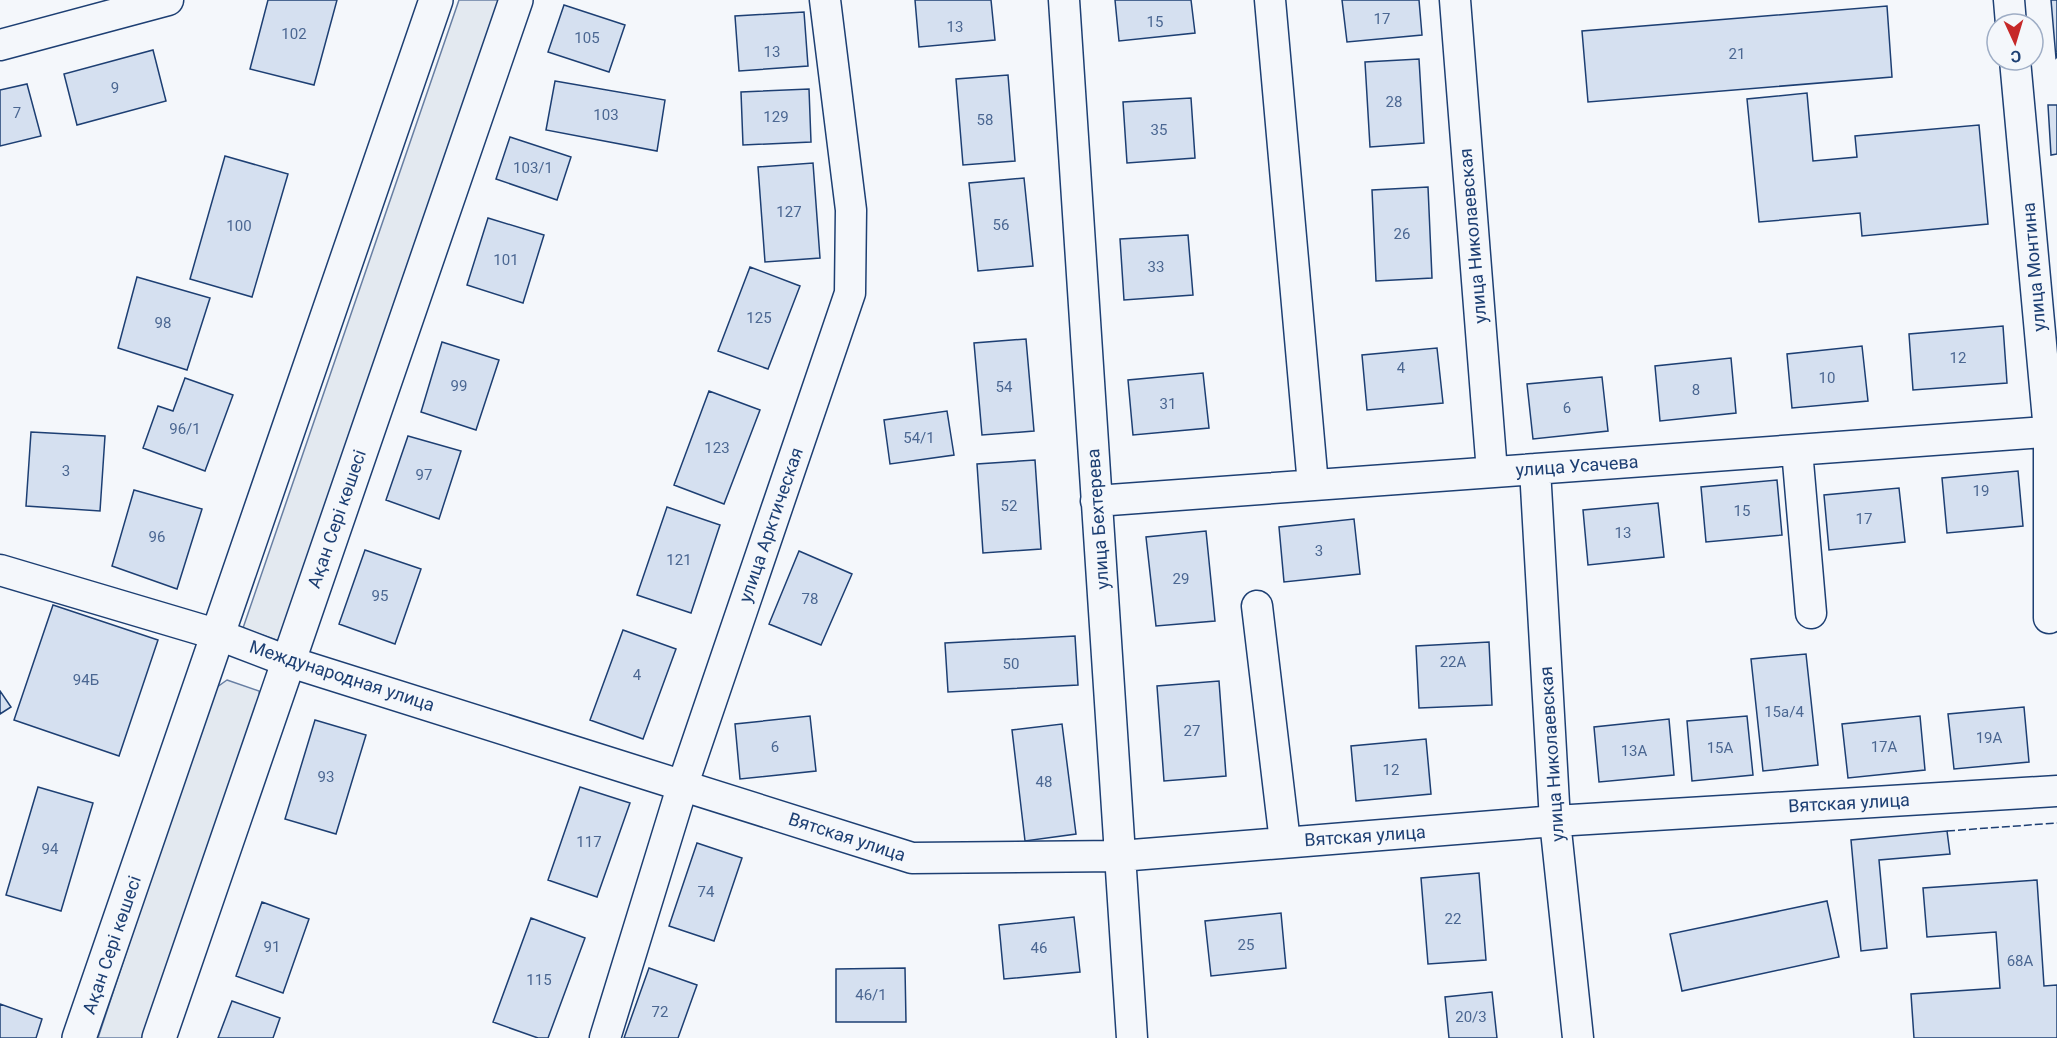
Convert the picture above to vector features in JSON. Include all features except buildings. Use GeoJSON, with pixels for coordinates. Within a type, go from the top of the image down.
{"type":"FeatureCollection","features":[{"type":"Feature","properties":{"kind":"street"},"geometry":{"type":"LineString","coordinates":[[0,45],[168,0]]}},
{"type":"Feature","properties":{"kind":"street","name":"Ақан Сері көшесі"},"geometry":{"type":"LineString","coordinates":[[79,1038],[436,0]]}},
{"type":"Feature","properties":{"kind":"street","name":"Ақан Сері көшесі"},"geometry":{"type":"LineString","coordinates":[[159,1038],[516,0]]}},
{"type":"Feature","properties":{"kind":"street","name":"улица Арктическая"},"geometry":{"type":"LineString","coordinates":[[605,1038],[683,784],[850,293],[851,210],[825,0]]}},
{"type":"Feature","properties":{"kind":"street","name":"улица Бехтерева"},"geometry":{"type":"LineString","coordinates":[[1064,0],[1132,1038]]}},
{"type":"Feature","properties":{"kind":"street"},"geometry":{"type":"LineString","coordinates":[[1270,0],[1313,485]]}},
{"type":"Feature","properties":{"kind":"street","name":"улица Николаевская"},"geometry":{"type":"LineString","coordinates":[[1455,0],[1492,472]]}},
{"type":"Feature","properties":{"kind":"street","name":"улица Монтина"},"geometry":{"type":"LineString","coordinates":[[2015,72],[2053,431],[2049,618]]}},
{"type":"Feature","properties":{"kind":"street","name":"улица Усачева"},"geometry":{"type":"LineString","coordinates":[[1096,501],[2053,431]]}},
{"type":"Feature","properties":{"kind":"street"},"geometry":{"type":"LineString","coordinates":[[1797,450],[1810,614]]}},
{"type":"Feature","properties":{"kind":"street","name":"улица Николаевская"},"geometry":{"type":"LineString","coordinates":[[1535,469],[1556,821],[1578,1038]]}},
{"type":"Feature","properties":{"kind":"street","name":"Международная улица"},"geometry":{"type":"LineString","coordinates":[[0,570],[219,635],[287,661],[683,784]]}},
{"type":"Feature","properties":{"kind":"street"},"geometry":{"type":"LineString","coordinates":[[1257,606],[1285,842]]}},
{"type":"Feature","properties":{"kind":"street","name":"Вятская улица"},"geometry":{"type":"LineString","coordinates":[[683,784],[912,858],[1120,856],[1556,821],[2057,791]]}},
{"type":"Feature","properties":{"kind":"shaded area"},"geometry":{"type":"Polygon","coordinates":[[[459,0],[502,0],[279,641],[243,628],[459,0]]]}},
{"type":"Feature","properties":{"kind":"shaded area"},"geometry":{"type":"Polygon","coordinates":[[[227,680],[259,691],[261,707],[150,1038],[98,1038],[213,690],[227,680]]]}},
{"type":"Feature","properties":{"kind":"fence"},"geometry":{"type":"LineString","coordinates":[[1947,831],[2057,823]]}}]}
